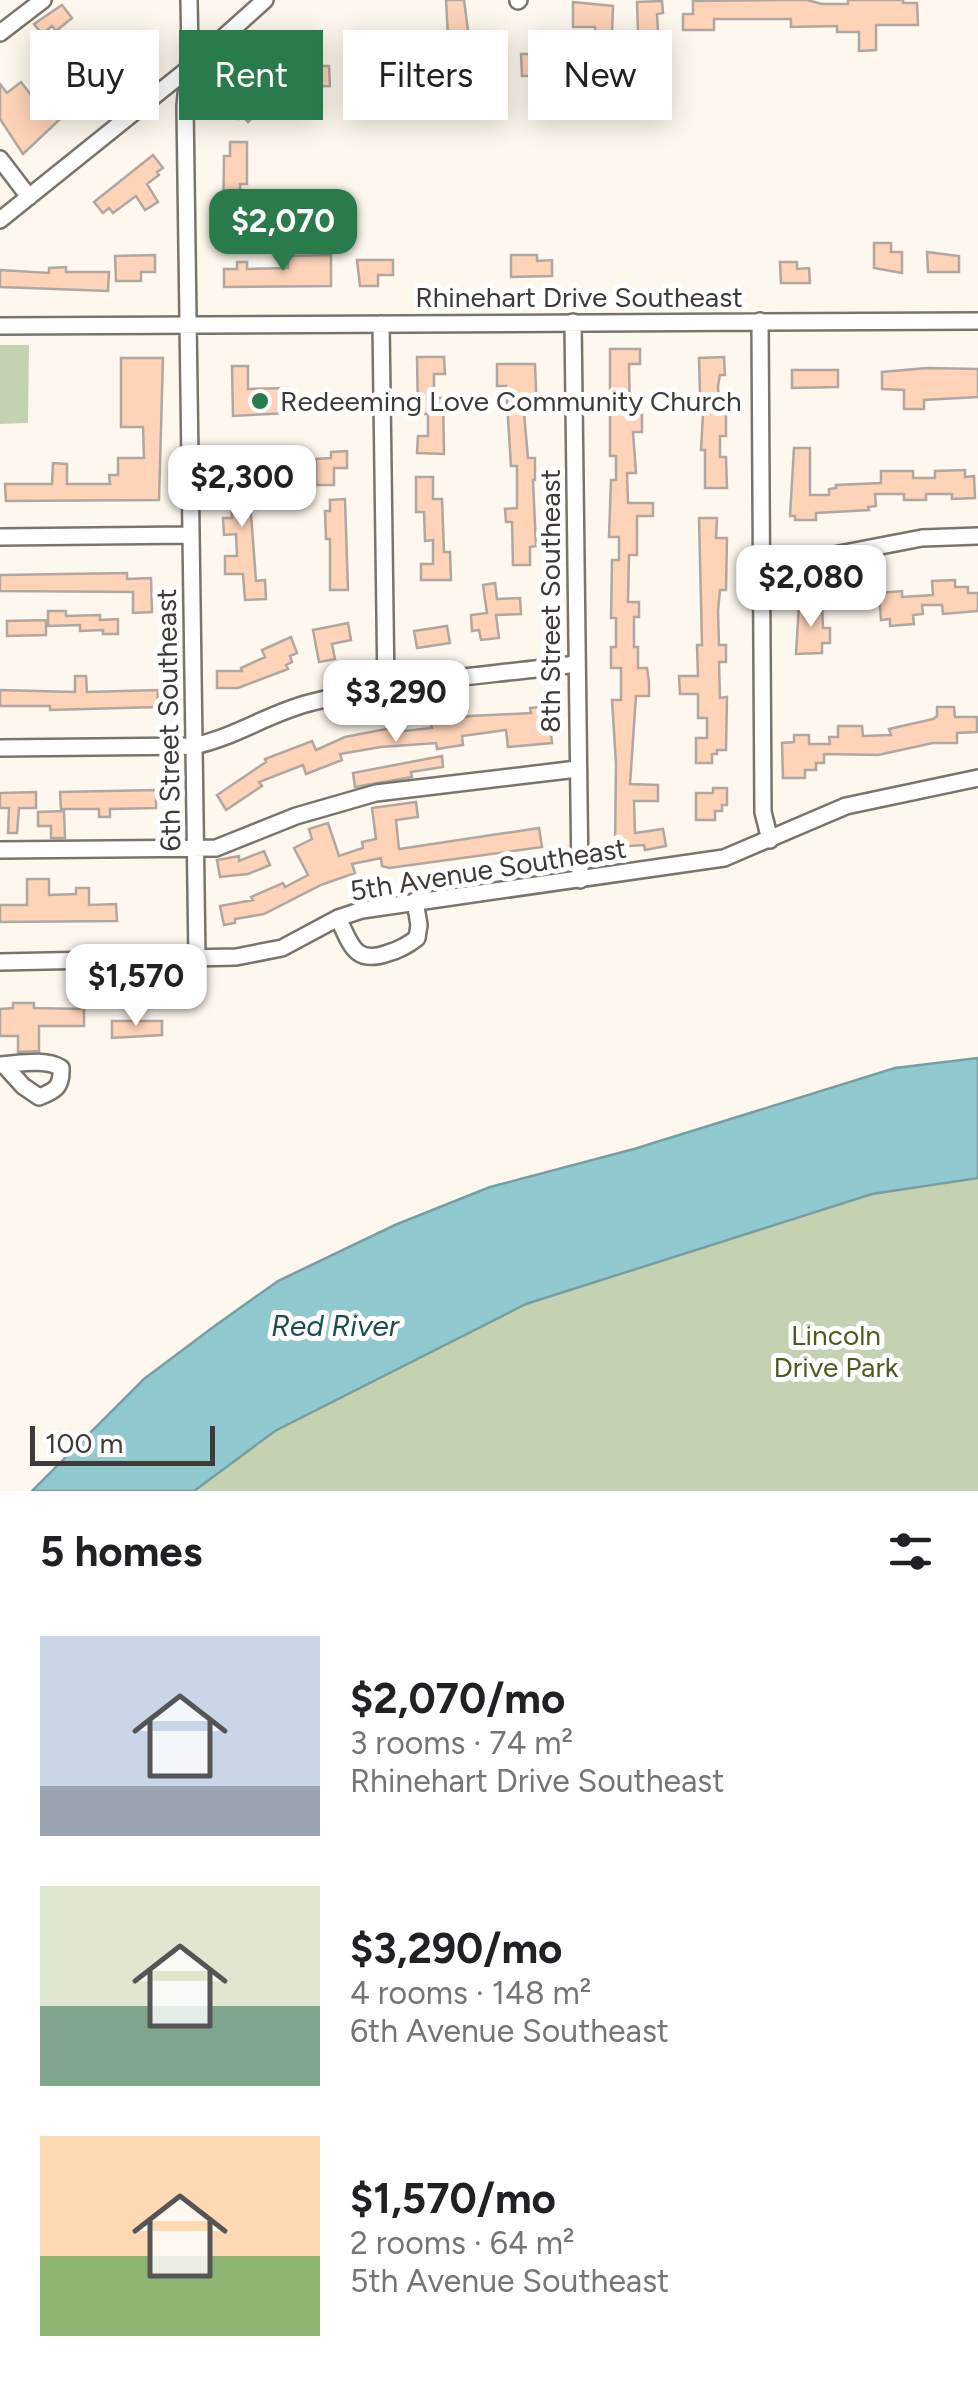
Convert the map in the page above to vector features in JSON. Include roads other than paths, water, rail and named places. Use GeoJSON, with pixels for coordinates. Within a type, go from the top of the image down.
{"type":"FeatureCollection","features":[{"type":"Feature","properties":{"kind":"street"},"geometry":{"type":"LineString","coordinates":[[0,33],[43,0]]}},
{"type":"Feature","properties":{"kind":"street","name":"6th Street Southeast"},"geometry":{"type":"LineString","coordinates":[[188,0],[188,30]]}},
{"type":"Feature","properties":{"kind":"street"},"geometry":{"type":"LineString","coordinates":[[232,30],[265,0]]}},
{"type":"Feature","properties":{"kind":"street"},"geometry":{"type":"LineString","coordinates":[[0,220],[179,76]]}},
{"type":"Feature","properties":{"kind":"street","name":"6th Street Southeast"},"geometry":{"type":"LineString","coordinates":[[185,120],[198,959]]}},
{"type":"Feature","properties":{"kind":"street"},"geometry":{"type":"LineString","coordinates":[[0,160],[29,197]]}},
{"type":"Feature","properties":{"kind":"street"},"geometry":{"type":"LineString","coordinates":[[760,320],[763,812],[770,840]]}},
{"type":"Feature","properties":{"kind":"street","name":"8th Street Southeast"},"geometry":{"type":"LineString","coordinates":[[573,322],[580,880]]}},
{"type":"Feature","properties":{"kind":"street","name":"Rhinehart Drive Southeast"},"geometry":{"type":"LineString","coordinates":[[0,326],[978,322]]}},
{"type":"Feature","properties":{"kind":"street"},"geometry":{"type":"LineString","coordinates":[[381,324],[386,688]]}},
{"type":"Feature","properties":{"kind":"street"},"geometry":{"type":"LineString","coordinates":[[0,537],[190,535]]}},
{"type":"Feature","properties":{"kind":"street"},"geometry":{"type":"LineString","coordinates":[[762,569],[922,538],[978,536]]}},
{"type":"Feature","properties":{"kind":"street"},"geometry":{"type":"LineString","coordinates":[[0,748],[194,746],[290,708],[386,688],[576,664]]}},
{"type":"Feature","properties":{"kind":"street"},"geometry":{"type":"LineString","coordinates":[[0,850],[195,848],[233,844],[296,816],[376,793],[576,769]]}},
{"type":"Feature","properties":{"kind":"street","name":"5th Avenue Southeast"},"geometry":{"type":"LineString","coordinates":[[0,962],[236,957],[282,948],[338,918],[372,908],[724,858],[857,802],[978,778]]}},
{"type":"Feature","properties":{"kind":"street"},"geometry":{"type":"LineString","coordinates":[[338,918],[356,952],[374,958],[417,938],[415,901]]}},
{"type":"Feature","properties":{"kind":"water","name":"Red River"},"geometry":{"type":"Polygon","coordinates":[[[978,1058],[978,1178],[872,1194],[526,1304],[275,1431],[194,1491],[32,1491],[144,1379],[216,1325],[278,1281],[395,1225],[490,1187],[634,1149],[895,1068],[978,1058]]]}},
{"type":"Feature","properties":{"kind":"place","name":"Redeeming Love Community Church"},"geometry":{"type":"Point","coordinates":[260,401]}},
{"type":"Feature","properties":{"kind":"park label","name":"Lincoln Drive Park"},"geometry":{"type":"Point","coordinates":[836,1351]}}]}
